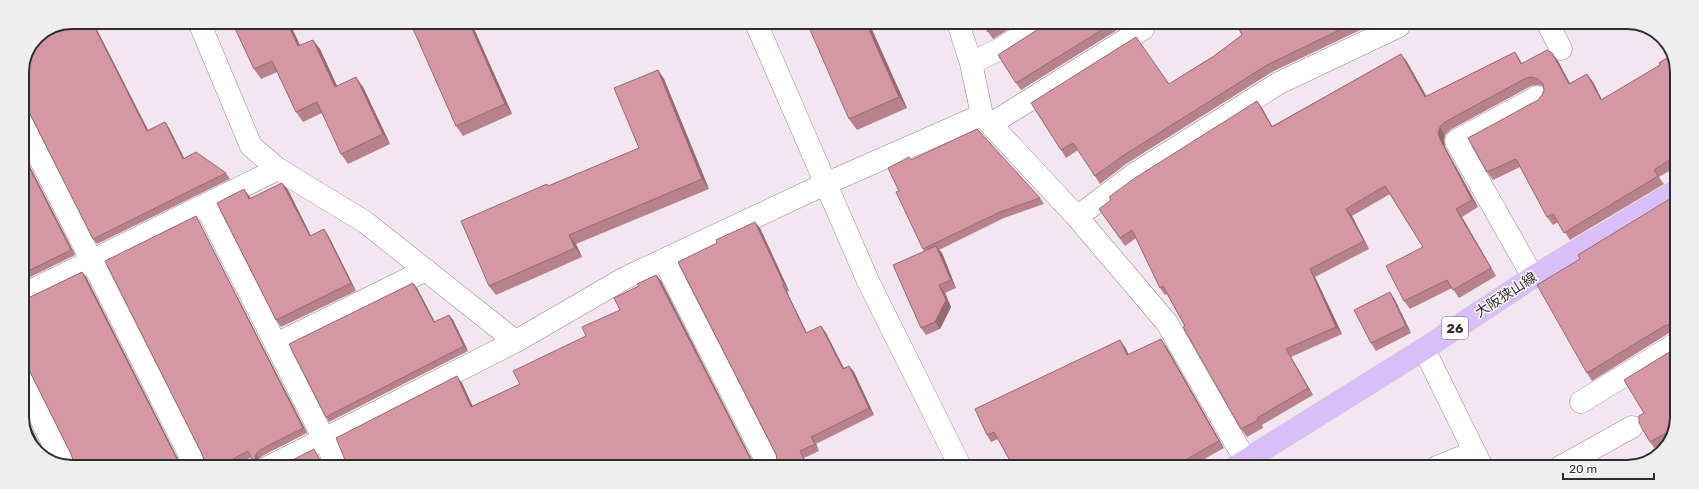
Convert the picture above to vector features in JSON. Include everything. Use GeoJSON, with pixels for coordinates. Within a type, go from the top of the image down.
{"type":"FeatureCollection","features":[{"type":"Feature","properties":{"kind":"main road","name":"大阪狭山線"},"geometry":{"type":"LineString","coordinates":[[1246,460],[1424,349],[1534,277],[1670,195]]}},
{"type":"Feature","properties":{"kind":"street"},"geometry":{"type":"LineString","coordinates":[[202,29],[251,146],[278,169],[365,222],[515,341]]}},
{"type":"Feature","properties":{"kind":"street"},"geometry":{"type":"LineString","coordinates":[[759,29],[868,282],[957,460]]}},
{"type":"Feature","properties":{"kind":"street"},"geometry":{"type":"LineString","coordinates":[[960,29],[987,120],[1077,217],[1167,323],[1238,460]]}},
{"type":"Feature","properties":{"kind":"street"},"geometry":{"type":"LineString","coordinates":[[971,64],[1000,49],[1032,29]]}},
{"type":"Feature","properties":{"kind":"street"},"geometry":{"type":"LineString","coordinates":[[282,460],[515,341],[625,278],[825,184],[987,120],[1142,29]]}},
{"type":"Feature","properties":{"kind":"street"},"geometry":{"type":"LineString","coordinates":[[1077,217],[1133,175],[1279,83],[1393,29]]}},
{"type":"Feature","properties":{"kind":"street"},"geometry":{"type":"LineString","coordinates":[[1551,29],[1561,49]]}},
{"type":"Feature","properties":{"kind":"street"},"geometry":{"type":"LineString","coordinates":[[1534,277],[1456,141],[1537,97]]}},
{"type":"Feature","properties":{"kind":"street"},"geometry":{"type":"LineString","coordinates":[[29,137],[192,460]]}},
{"type":"Feature","properties":{"kind":"street"},"geometry":{"type":"LineString","coordinates":[[29,292],[278,169]]}},
{"type":"Feature","properties":{"kind":"street"},"geometry":{"type":"LineString","coordinates":[[205,205],[334,460]]}},
{"type":"Feature","properties":{"kind":"street"},"geometry":{"type":"LineString","coordinates":[[664,260],[766,460]]}},
{"type":"Feature","properties":{"kind":"street"},"geometry":{"type":"LineString","coordinates":[[276,344],[426,270]]}},
{"type":"Feature","properties":{"kind":"street"},"geometry":{"type":"LineString","coordinates":[[1581,402],[1670,348]]}},
{"type":"Feature","properties":{"kind":"street"},"geometry":{"type":"LineString","coordinates":[[1424,349],[1478,459]]}},
{"type":"Feature","properties":{"kind":"street"},"geometry":{"type":"LineString","coordinates":[[29,395],[61,459]]}},
{"type":"Feature","properties":{"kind":"street"},"geometry":{"type":"LineString","coordinates":[[1573,460],[1632,427]]}},
{"type":"Feature","properties":{"kind":"building"},"geometry":{"type":"Polygon","coordinates":[[[72,29],[96,29],[147,131],[165,122],[183,159],[196,152],[226,173],[93,239],[29,112],[29,72],[32,56],[36,48],[48,36],[56,32],[72,29]]]}},
{"type":"Feature","properties":{"kind":"building"},"geometry":{"type":"Polygon","coordinates":[[[235,29],[290,29],[298,46],[313,40],[335,87],[356,77],[383,134],[341,154],[317,102],[296,112],[272,61],[254,69],[235,29]]]}},
{"type":"Feature","properties":{"kind":"building"},"geometry":{"type":"Polygon","coordinates":[[[413,29],[472,29],[505,104],[456,126],[413,29]]]}},
{"type":"Feature","properties":{"kind":"building"},"geometry":{"type":"Polygon","coordinates":[[[810,29],[869,29],[899,97],[849,119],[810,29]]]}},
{"type":"Feature","properties":{"kind":"building"},"geometry":{"type":"Polygon","coordinates":[[[1038,29],[1103,29],[1016,83],[998,55],[1038,29]]]}},
{"type":"Feature","properties":{"kind":"building"},"geometry":{"type":"Polygon","coordinates":[[[1239,29],[1342,29],[1267,65],[1121,157],[1095,176],[1073,143],[1061,150],[1031,103],[1136,37],[1169,84],[1214,56],[1242,35],[1239,29]]]}},
{"type":"Feature","properties":{"kind":"building"},"geometry":{"type":"Polygon","coordinates":[[[1547,50],[1552,53],[1569,84],[1587,74],[1601,100],[1660,65],[1659,63],[1668,58],[1670,69],[1670,160],[1654,170],[1658,176],[1564,233],[1553,214],[1547,217],[1516,159],[1487,172],[1468,138],[1538,100],[1544,90],[1543,84],[1538,79],[1532,77],[1526,78],[1445,122],[1440,127],[1438,133],[1440,139],[1472,200],[1456,209],[1491,268],[1453,290],[1447,280],[1404,301],[1386,266],[1423,247],[1385,186],[1346,209],[1364,241],[1310,269],[1336,327],[1286,349],[1308,388],[1241,429],[1183,327],[1185,326],[1163,286],[1160,288],[1132,230],[1120,238],[1099,209],[1111,200],[1109,197],[1135,178],[1257,101],[1272,127],[1401,54],[1425,97],[1515,52],[1521,64],[1547,50]]]}},
{"type":"Feature","properties":{"kind":"building"},"geometry":{"type":"Polygon","coordinates":[[[658,70],[702,179],[569,235],[575,248],[489,286],[461,221],[547,184],[548,186],[639,148],[614,88],[658,70]]]}},
{"type":"Feature","properties":{"kind":"building"},"geometry":{"type":"Polygon","coordinates":[[[977,129],[1040,198],[1000,212],[923,249],[896,192],[899,191],[888,168],[909,157],[911,160],[977,129]]]}},
{"type":"Feature","properties":{"kind":"building"},"geometry":{"type":"Polygon","coordinates":[[[29,167],[71,250],[29,271],[29,167]]]}},
{"type":"Feature","properties":{"kind":"building"},"geometry":{"type":"Polygon","coordinates":[[[282,183],[310,236],[324,229],[351,283],[276,320],[217,203],[244,189],[249,199],[282,183]]]}},
{"type":"Feature","properties":{"kind":"building"},"geometry":{"type":"Polygon","coordinates":[[[1670,199],[1670,324],[1664,326],[1587,373],[1537,285],[1580,259],[1578,255],[1670,199]]]}},
{"type":"Feature","properties":{"kind":"building"},"geometry":{"type":"Polygon","coordinates":[[[196,216],[303,428],[260,450],[256,454],[255,460],[252,460],[248,451],[231,460],[204,460],[105,261],[196,216]]]}},
{"type":"Feature","properties":{"kind":"building"},"geometry":{"type":"Polygon","coordinates":[[[755,222],[806,333],[821,326],[843,369],[849,366],[869,408],[811,437],[815,444],[800,451],[804,460],[777,460],[776,454],[678,262],[717,243],[716,240],[755,222]]]}},
{"type":"Feature","properties":{"kind":"building"},"geometry":{"type":"Polygon","coordinates":[[[936,246],[951,280],[939,285],[946,300],[935,322],[921,328],[893,265],[936,246]]]}},
{"type":"Feature","properties":{"kind":"building"},"geometry":{"type":"Polygon","coordinates":[[[82,272],[177,460],[73,460],[29,370],[29,298],[82,272]]]}},
{"type":"Feature","properties":{"kind":"building"},"geometry":{"type":"Polygon","coordinates":[[[656,275],[751,460],[345,460],[336,438],[457,376],[471,407],[520,384],[513,371],[586,336],[582,327],[620,310],[614,298],[639,286],[637,284],[656,275]]]}},
{"type":"Feature","properties":{"kind":"building"},"geometry":{"type":"Polygon","coordinates":[[[413,283],[434,322],[449,315],[464,346],[326,417],[289,344],[413,283]]]}},
{"type":"Feature","properties":{"kind":"building"},"geometry":{"type":"Polygon","coordinates":[[[1390,292],[1406,326],[1371,343],[1354,310],[1390,292]]]}},
{"type":"Feature","properties":{"kind":"building"},"geometry":{"type":"Polygon","coordinates":[[[1161,339],[1219,441],[1185,460],[1010,460],[994,432],[987,435],[975,409],[1120,340],[1127,355],[1161,339]]]}},
{"type":"Feature","properties":{"kind":"building"},"geometry":{"type":"Polygon","coordinates":[[[1670,352],[1670,423],[1667,432],[1650,442],[1639,423],[1639,416],[1644,413],[1624,380],[1670,352]]]}},
{"type":"Feature","properties":{"kind":"building"},"geometry":{"type":"Polygon","coordinates":[[[314,449],[320,460],[293,460],[314,449]]]}}]}
